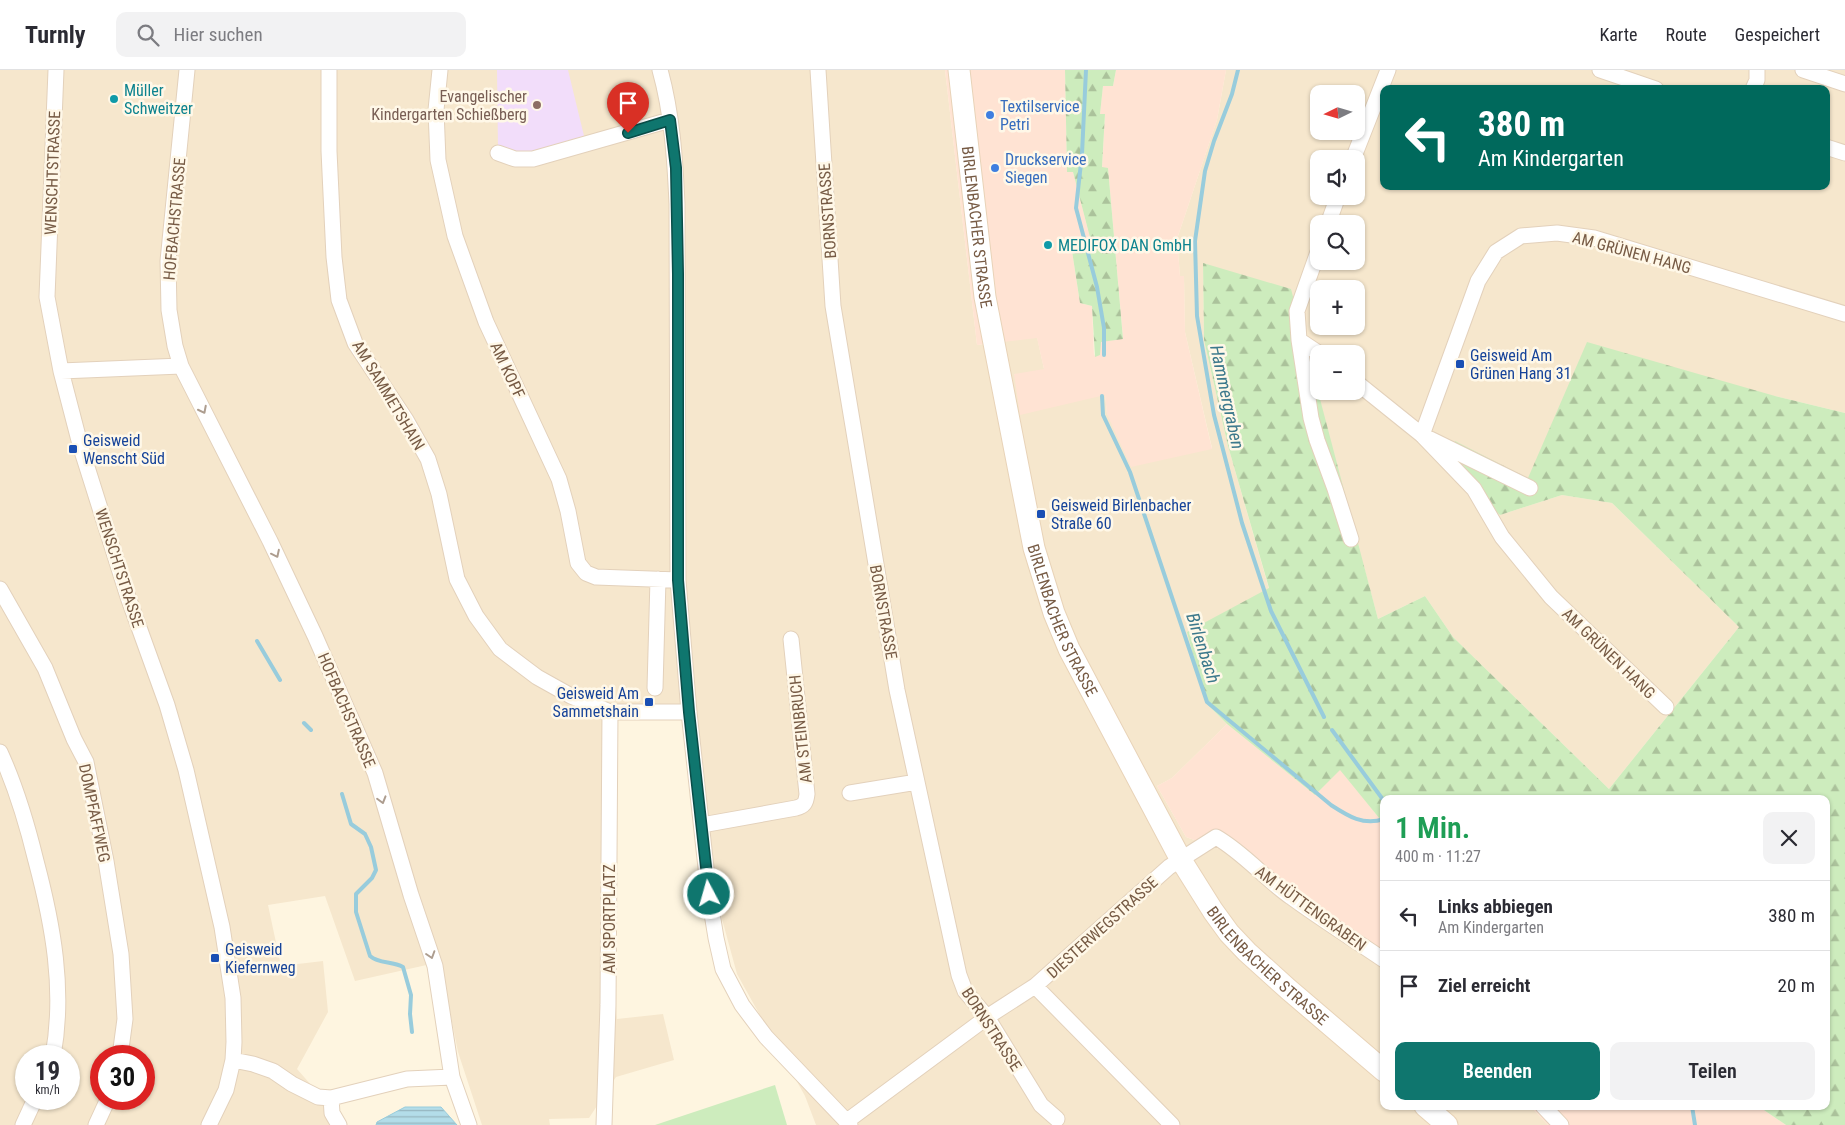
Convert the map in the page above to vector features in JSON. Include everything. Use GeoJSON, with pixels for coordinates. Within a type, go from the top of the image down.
{"type":"FeatureCollection","features":[{"type":"Feature","properties":{"kind":"main road","name":"BIRLENBACHER STRASSE"},"geometry":{"type":"LineString","coordinates":[[959,70],[985,297],[1021,486],[1042,577],[1069,649],[1181,860],[1212,912],[1229,932],[1288,989],[1380,1068]]}},
{"type":"Feature","properties":{"kind":"main road"},"geometry":{"type":"LineString","coordinates":[[1430,1110],[1447,1125]]}},
{"type":"Feature","properties":{"kind":"street","name":"WENSCHTSTRASSE"},"geometry":{"type":"LineString","coordinates":[[56,70],[46,297],[61,371],[81,448],[128,597],[167,706],[186,770],[220,918],[233,998],[234,1042],[233,1060],[226,1090],[210,1125]]}},
{"type":"Feature","properties":{"kind":"street","name":"HOFBACHSTRASSE"},"geometry":{"type":"LineString","coordinates":[[187,70],[168,261],[169,310],[180,366],[270,541],[315,636],[375,773],[434,966],[452,1076],[469,1125]]}},
{"type":"Feature","properties":{"kind":"street","name":"AM SAMMETSHAIN"},"geometry":{"type":"LineString","coordinates":[[329,70],[328,151],[334,256],[339,300],[355,343],[406,420],[428,460],[438,494],[457,579],[476,616],[500,648],[536,677],[572,696],[610,712],[689,712]]}},
{"type":"Feature","properties":{"kind":"street","name":"AM KOPF"},"geometry":{"type":"LineString","coordinates":[[440,70],[436,110],[438,160],[455,236],[486,322],[559,479],[568,511],[578,563],[586,573],[596,577],[678,580]]}},
{"type":"Feature","properties":{"kind":"street"},"geometry":{"type":"LineString","coordinates":[[660,70],[670,120],[676,168],[678,265],[678,580],[689,712],[709,894],[723,969],[742,1004],[766,1037],[848,1123]]}},
{"type":"Feature","properties":{"kind":"street","name":"BORNSTRASSE"},"geometry":{"type":"LineString","coordinates":[[818,70],[833,306],[894,670],[959,975],[983,1021],[1041,1106],[1057,1119]]}},
{"type":"Feature","properties":{"kind":"street"},"geometry":{"type":"LineString","coordinates":[[1382,85],[1388,70]]}},
{"type":"Feature","properties":{"kind":"street"},"geometry":{"type":"LineString","coordinates":[[1600,70],[1644,85]]}},
{"type":"Feature","properties":{"kind":"street"},"geometry":{"type":"LineString","coordinates":[[1755,85],[1758,70]]}},
{"type":"Feature","properties":{"kind":"street"},"geometry":{"type":"LineString","coordinates":[[1803,70],[1845,84]]}},
{"type":"Feature","properties":{"kind":"street"},"geometry":{"type":"LineString","coordinates":[[1357,150],[1380,90]]}},
{"type":"Feature","properties":{"kind":"street"},"geometry":{"type":"LineString","coordinates":[[498,153],[515,159],[533,160],[670,120]]}},
{"type":"Feature","properties":{"kind":"street"},"geometry":{"type":"LineString","coordinates":[[1830,147],[1845,153]]}},
{"type":"Feature","properties":{"kind":"street","name":"AM GRÜNEN HANG"},"geometry":{"type":"LineString","coordinates":[[1666,707],[1551,597],[1502,537],[1474,490],[1422,435],[1478,281],[1496,252],[1521,236],[1557,232],[1594,238],[1845,314]]}},
{"type":"Feature","properties":{"kind":"street"},"geometry":{"type":"LineString","coordinates":[[1312,270],[1297,311],[1299,340],[1311,418],[1351,539]]}},
{"type":"Feature","properties":{"kind":"street"},"geometry":{"type":"LineString","coordinates":[[1299,340],[1310,347]]}},
{"type":"Feature","properties":{"kind":"street"},"geometry":{"type":"LineString","coordinates":[[61,371],[180,366]]}},
{"type":"Feature","properties":{"kind":"street"},"geometry":{"type":"LineString","coordinates":[[1365,389],[1422,435],[1530,488]]}},
{"type":"Feature","properties":{"kind":"street"},"geometry":{"type":"LineString","coordinates":[[655,688],[658,580]]}},
{"type":"Feature","properties":{"kind":"street","name":"DOMPFAFFWEG"},"geometry":{"type":"LineString","coordinates":[[0,589],[45,668],[74,739],[86,762],[106,861],[121,954],[125,1020],[122,1045]]}},
{"type":"Feature","properties":{"kind":"street","name":"AM STEINBRUCH"},"geometry":{"type":"LineString","coordinates":[[702,825],[796,808],[803,806],[806,802],[807,794],[791,639]]}},
{"type":"Feature","properties":{"kind":"street","name":"AM SPORTPLATZ"},"geometry":{"type":"LineString","coordinates":[[604,1125],[608,1005],[610,712]]}},
{"type":"Feature","properties":{"kind":"street"},"geometry":{"type":"LineString","coordinates":[[0,752],[25,816],[49,909],[56,951],[59,990],[54,1045]]}},
{"type":"Feature","properties":{"kind":"street"},"geometry":{"type":"LineString","coordinates":[[850,793],[918,782]]}},
{"type":"Feature","properties":{"kind":"street","name":"DIESTERWEGSTRASSE"},"geometry":{"type":"LineString","coordinates":[[848,1123],[983,1021],[1035,986],[1169,867],[1216,837]]}},
{"type":"Feature","properties":{"kind":"street","name":"AM HÜTTENGRABEN"},"geometry":{"type":"LineString","coordinates":[[1216,837],[1230,845],[1261,874],[1291,897],[1380,957]]}},
{"type":"Feature","properties":{"kind":"street"},"geometry":{"type":"LineString","coordinates":[[1035,986],[1172,1125]]}},
{"type":"Feature","properties":{"kind":"street"},"geometry":{"type":"LineString","coordinates":[[233,1060],[273,1071],[292,1084],[318,1097],[331,1098],[407,1079],[452,1076]]}},
{"type":"Feature","properties":{"kind":"street"},"geometry":{"type":"LineString","coordinates":[[331,1098],[332,1113],[339,1125]]}},
{"type":"Feature","properties":{"kind":"street"},"geometry":{"type":"LineString","coordinates":[[23,1125],[30,1110]]}},
{"type":"Feature","properties":{"kind":"street"},"geometry":{"type":"LineString","coordinates":[[96,1125],[103,1110]]}},
{"type":"Feature","properties":{"kind":"street"},"geometry":{"type":"LineString","coordinates":[[1547,1110],[1561,1125]]}},
{"type":"Feature","properties":{"kind":"shaded area"},"geometry":{"type":"Polygon","coordinates":[[[0,70],[945,70],[977,345],[1037,337],[1044,369],[1105,394],[1107,414],[1212,448],[1185,332],[1184,276],[1180,276],[1177,239],[1217,120],[1226,70],[1845,70],[1845,413],[1775,396],[1528,478],[1456,442],[1500,515],[1562,495],[1612,503],[1739,627],[1609,789],[1453,637],[1425,596],[1378,619],[1364,567],[1203,263],[1204,340],[1228,446],[1269,589],[1188,632],[1206,703],[1227,724],[1172,778],[1157,786],[1186,837],[1222,850],[1380,967],[1380,1110],[1534,1110],[1548,1125],[816,1125],[805,1096],[737,974],[722,919],[689,708],[612,711],[604,846],[617,1019],[663,1014],[674,1060],[616,1077],[589,1118],[549,1119],[550,1125],[482,1125],[458,1052],[440,962],[355,981],[325,896],[268,905],[281,966],[323,961],[328,1012],[297,1069],[344,1125],[0,1125],[0,70]]]}},
{"type":"Feature","properties":{"kind":"shaded area","name":"Evangelischer Kindergarten Schießberg"},"geometry":{"type":"Polygon","coordinates":[[[497,70],[568,70],[585,140],[527,153],[498,150],[497,70]]]}},
{"type":"Feature","properties":{"kind":"shaded area"},"geometry":{"type":"Polygon","coordinates":[[[945,70],[1065,70],[1067,172],[1073,172],[1093,249],[1072,251],[1080,303],[1092,306],[1094,356],[1101,342],[1123,338],[1108,168],[1102,168],[1105,115],[1100,114],[1103,86],[1113,86],[1116,70],[1226,70],[1217,120],[1177,239],[1180,276],[1184,276],[1185,332],[1212,449],[1131,467],[1107,414],[1105,395],[1020,415],[1014,374],[1044,369],[1037,338],[977,345],[945,70]]]}},
{"type":"Feature","properties":{"kind":"shaded area"},"geometry":{"type":"Polygon","coordinates":[[[1227,724],[1315,795],[1340,769],[1380,819],[1380,967],[1222,850],[1186,837],[1157,786],[1172,778],[1227,724]]]}},
{"type":"Feature","properties":{"kind":"shaded area"},"geometry":{"type":"Polygon","coordinates":[[[1534,1110],[1764,1110],[1786,1125],[1548,1125],[1534,1110]]]}},
{"type":"Feature","properties":{"kind":"green space"},"geometry":{"type":"Polygon","coordinates":[[[1065,70],[1116,70],[1113,86],[1103,86],[1100,114],[1105,114],[1102,167],[1108,168],[1123,339],[1101,342],[1100,355],[1095,357],[1092,306],[1080,303],[1072,251],[1093,249],[1073,172],[1067,172],[1065,70]]]}},
{"type":"Feature","properties":{"kind":"green space"},"geometry":{"type":"Polygon","coordinates":[[[1203,263],[1291,289],[1310,361],[1310,400],[1320,400],[1378,619],[1425,596],[1453,637],[1609,789],[1739,627],[1612,503],[1562,495],[1500,515],[1443,463],[1455,441],[1528,478],[1587,342],[1775,396],[1845,413],[1845,1125],[1786,1125],[1764,1110],[1830,1110],[1830,795],[1380,795],[1380,819],[1340,770],[1315,795],[1227,724],[1206,703],[1187,632],[1269,588],[1228,446],[1204,340],[1203,263]]]}},
{"type":"Feature","properties":{"kind":"green space"},"geometry":{"type":"Polygon","coordinates":[[[775,1085],[787,1125],[655,1125],[775,1085]]]}},
{"type":"Feature","properties":{"kind":"water"},"geometry":{"type":"Polygon","coordinates":[[[405,1107],[441,1107],[457,1125],[376,1125],[377,1122],[405,1107]]]}},
{"type":"Feature","properties":{"kind":"waterway","name":"Birlenbach"},"geometry":{"type":"LineString","coordinates":[[1086,70],[1082,154],[1076,208],[1097,287],[1104,328],[1104,355]]}},
{"type":"Feature","properties":{"kind":"waterway","name":"Hammergraben"},"geometry":{"type":"LineString","coordinates":[[1238,70],[1232,94],[1205,171],[1195,241],[1197,316],[1214,415],[1242,523],[1271,611],[1324,717]]}},
{"type":"Feature","properties":{"kind":"waterway","name":"Birlenbach"},"geometry":{"type":"LineString","coordinates":[[1102,396],[1103,415],[1130,472],[1207,702],[1331,805],[1362,821],[1380,820]]}},
{"type":"Feature","properties":{"kind":"waterway"},"geometry":{"type":"LineString","coordinates":[[257,641],[280,680]]}},
{"type":"Feature","properties":{"kind":"waterway"},"geometry":{"type":"LineString","coordinates":[[304,723],[311,730]]}},
{"type":"Feature","properties":{"kind":"waterway","name":"Hammergraben"},"geometry":{"type":"LineString","coordinates":[[1332,730],[1380,796]]}},
{"type":"Feature","properties":{"kind":"waterway"},"geometry":{"type":"LineString","coordinates":[[342,794],[351,824],[365,834],[371,847],[376,870],[372,878],[356,894],[356,912],[370,956],[374,959],[403,967],[411,995],[410,1014],[412,1032]]}},
{"type":"Feature","properties":{"kind":"waterway","name":"Birlenbach"},"geometry":{"type":"LineString","coordinates":[[1693,1110],[1695,1125]]}},
{"type":"Feature","properties":{"kind":"place","name":"Müller Schweitzer"},"geometry":{"type":"Point","coordinates":[114,99]}},
{"type":"Feature","properties":{"kind":"place","name":"Evangelischer Kindergarten Schießberg"},"geometry":{"type":"Point","coordinates":[537,105]}},
{"type":"Feature","properties":{"kind":"place","name":"Textilservice Petri"},"geometry":{"type":"Point","coordinates":[990,115]}},
{"type":"Feature","properties":{"kind":"place","name":"Druckservice Siegen"},"geometry":{"type":"Point","coordinates":[995,168]}},
{"type":"Feature","properties":{"kind":"place","name":"MEDIFOX DAN GmbH"},"geometry":{"type":"Point","coordinates":[1048,245]}},
{"type":"Feature","properties":{"kind":"place","name":"Geisweid Am Grünen Hang 31"},"geometry":{"type":"Point","coordinates":[1460,364]}},
{"type":"Feature","properties":{"kind":"place","name":"Geisweid Wenscht Süd"},"geometry":{"type":"Point","coordinates":[73,449]}},
{"type":"Feature","properties":{"kind":"place","name":"Geisweid Birlenbacher Straße 60"},"geometry":{"type":"Point","coordinates":[1041,514]}},
{"type":"Feature","properties":{"kind":"place","name":"Geisweid Am Sammetshain"},"geometry":{"type":"Point","coordinates":[649,702]}},
{"type":"Feature","properties":{"kind":"place","name":"Geisweid Kiefernweg"},"geometry":{"type":"Point","coordinates":[215,958]}},
{"type":"Feature","properties":{"kind":"route"},"geometry":{"type":"LineString","coordinates":[[628,133],[670,120],[676,168],[678,580],[689,712],[709,894]]}}]}
